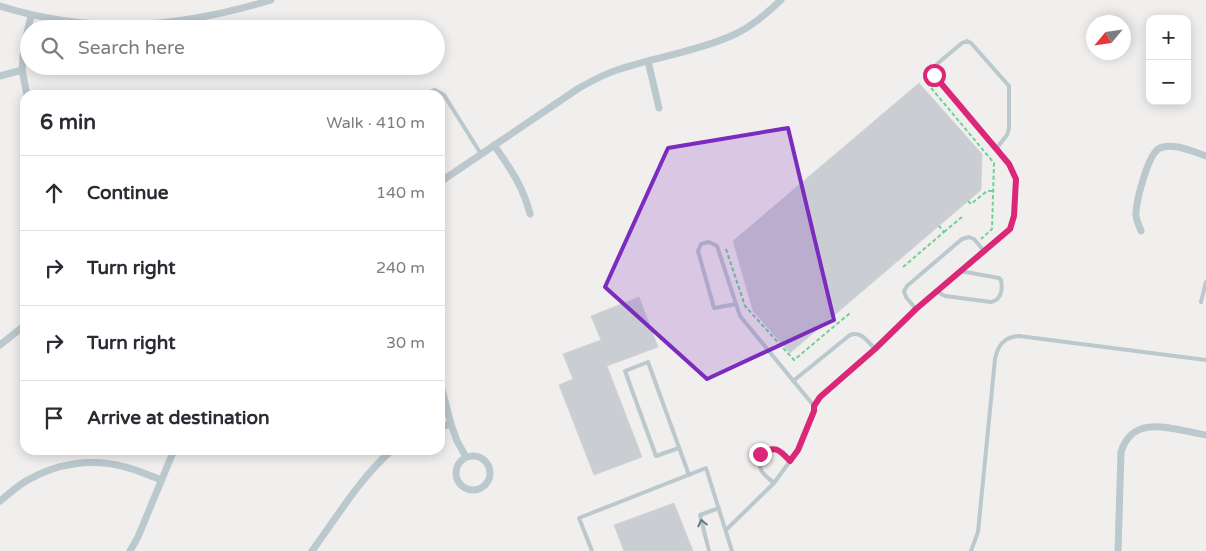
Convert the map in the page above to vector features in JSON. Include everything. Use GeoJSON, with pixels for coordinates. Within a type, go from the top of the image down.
{"type":"FeatureCollection","features":[{"type":"Feature","properties":{"kind":"street"},"geometry":{"type":"LineString","coordinates":[[187,20],[271,0]]}},
{"type":"Feature","properties":{"kind":"street"},"geometry":{"type":"LineString","coordinates":[[445,179],[573,92],[599,77],[616,70],[732,36],[747,28],[781,0]]}},
{"type":"Feature","properties":{"kind":"street"},"geometry":{"type":"LineString","coordinates":[[0,6],[31,16],[58,20]]}},
{"type":"Feature","properties":{"kind":"street"},"geometry":{"type":"LineString","coordinates":[[30,20],[31,16]]}},
{"type":"Feature","properties":{"kind":"street"},"geometry":{"type":"LineString","coordinates":[[648,61],[659,108]]}},
{"type":"Feature","properties":{"kind":"street"},"geometry":{"type":"LineString","coordinates":[[0,76],[20,71]]}},
{"type":"Feature","properties":{"kind":"street"},"geometry":{"type":"LineString","coordinates":[[23,75],[26,90]]}},
{"type":"Feature","properties":{"kind":"street"},"geometry":{"type":"LineString","coordinates":[[494,145],[518,179],[526,196],[530,214]]}},
{"type":"Feature","properties":{"kind":"street"},"geometry":{"type":"LineString","coordinates":[[1142,231],[1135,214],[1149,161],[1154,152],[1161,147],[1172,147],[1206,156]]}},
{"type":"Feature","properties":{"kind":"street"},"geometry":{"type":"LineString","coordinates":[[0,344],[20,329]]}},
{"type":"Feature","properties":{"kind":"street"},"geometry":{"type":"LineString","coordinates":[[445,401],[457,441],[466,457]]}},
{"type":"Feature","properties":{"kind":"street"},"geometry":{"type":"LineString","coordinates":[[445,426],[451,424]]}},
{"type":"Feature","properties":{"kind":"street"},"geometry":{"type":"LineString","coordinates":[[1118,551],[1121,452],[1128,436],[1142,427],[1152,426],[1206,435]]}},
{"type":"Feature","properties":{"kind":"street"},"geometry":{"type":"LineString","coordinates":[[130,551],[138,537],[172,455]]}},
{"type":"Feature","properties":{"kind":"street"},"geometry":{"type":"LineString","coordinates":[[312,551],[359,486],[386,455]]}},
{"type":"Feature","properties":{"kind":"street"},"geometry":{"type":"LineString","coordinates":[[472,456],[483,459],[488,467],[489,476],[485,486],[475,490],[464,488],[456,476],[458,465],[466,457],[472,456]]}},
{"type":"Feature","properties":{"kind":"street"},"geometry":{"type":"LineString","coordinates":[[0,501],[27,480],[49,470],[76,463],[101,463],[125,467],[162,480]]}},
{"type":"Feature","properties":{"kind":"lane"},"geometry":{"type":"LineString","coordinates":[[726,530],[774,483],[798,450],[814,411],[814,406],[820,397],[875,349],[916,309],[1010,229],[1014,216],[1016,179],[1009,164],[996,149],[934,75],[932,70],[962,43],[967,41],[971,43],[1009,86],[1009,128],[1007,135],[996,149]]}},
{"type":"Feature","properties":{"kind":"lane"},"geometry":{"type":"LineString","coordinates":[[445,97],[481,154]]}},
{"type":"Feature","properties":{"kind":"lane"},"geometry":{"type":"LineString","coordinates":[[916,309],[904,291],[907,286],[962,239],[969,236],[984,251]]}},
{"type":"Feature","properties":{"kind":"lane"},"geometry":{"type":"LineString","coordinates":[[736,304],[714,308],[698,251],[701,244],[709,242],[718,246],[740,316],[814,406]]}},
{"type":"Feature","properties":{"kind":"lane"},"geometry":{"type":"LineString","coordinates":[[936,292],[945,296],[991,302],[997,301],[1000,297],[1002,285],[1001,280],[998,278],[960,272]]}},
{"type":"Feature","properties":{"kind":"lane"},"geometry":{"type":"LineString","coordinates":[[1200,302],[1206,282]]}},
{"type":"Feature","properties":{"kind":"lane"},"geometry":{"type":"LineString","coordinates":[[793,381],[850,335],[856,333],[862,335],[875,349]]}},
{"type":"Feature","properties":{"kind":"lane"},"geometry":{"type":"LineString","coordinates":[[971,551],[978,532],[995,359],[997,350],[1005,340],[1018,336],[1206,360]]}},
{"type":"Feature","properties":{"kind":"lane"},"geometry":{"type":"LineString","coordinates":[[679,448],[656,456],[624,372],[648,362],[689,475]]}},
{"type":"Feature","properties":{"kind":"lane"},"geometry":{"type":"LineString","coordinates":[[774,483],[762,473],[758,465],[760,454],[769,448],[780,450],[790,461]]}},
{"type":"Feature","properties":{"kind":"lane"},"geometry":{"type":"LineString","coordinates":[[592,551],[579,518],[706,468],[732,551]]}},
{"type":"Feature","properties":{"kind":"lane"},"geometry":{"type":"LineString","coordinates":[[709,551],[700,515],[719,508]]}},
{"type":"Feature","properties":{"kind":"path"},"geometry":{"type":"LineString","coordinates":[[927,83],[994,164],[992,229],[977,243]]}},
{"type":"Feature","properties":{"kind":"path"},"geometry":{"type":"LineString","coordinates":[[968,201],[971,204],[987,191],[993,191]]}},
{"type":"Feature","properties":{"kind":"path"},"geometry":{"type":"LineString","coordinates":[[903,267],[962,216]]}},
{"type":"Feature","properties":{"kind":"path"},"geometry":{"type":"LineString","coordinates":[[939,226],[944,232]]}},
{"type":"Feature","properties":{"kind":"path"},"geometry":{"type":"LineString","coordinates":[[726,249],[745,306],[794,360],[850,312]]}},
{"type":"Feature","properties":{"kind":"highlighted area"},"geometry":{"type":"Polygon","coordinates":[[[788,128],[834,320],[707,379],[605,287],[668,148],[788,128]]]}},
{"type":"Feature","properties":{"kind":"building"},"geometry":{"type":"Polygon","coordinates":[[[919,83],[982,154],[981,190],[790,353],[753,311],[733,241],[919,83]]]}},
{"type":"Feature","properties":{"kind":"building"},"geometry":{"type":"Polygon","coordinates":[[[639,297],[658,347],[607,366],[642,457],[594,475],[559,385],[573,379],[563,354],[601,340],[591,316],[639,297]]]}},
{"type":"Feature","properties":{"kind":"building"},"geometry":{"type":"Polygon","coordinates":[[[674,503],[693,551],[624,551],[614,525],[674,503]]]}},
{"type":"Feature","properties":{"kind":"route"},"geometry":{"type":"LineString","coordinates":[[760,454],[769,448],[780,450],[790,461],[798,450],[814,411],[814,406],[820,397],[875,349],[916,309],[1010,229],[1014,216],[1016,179],[1009,164],[934,75]]}}]}
